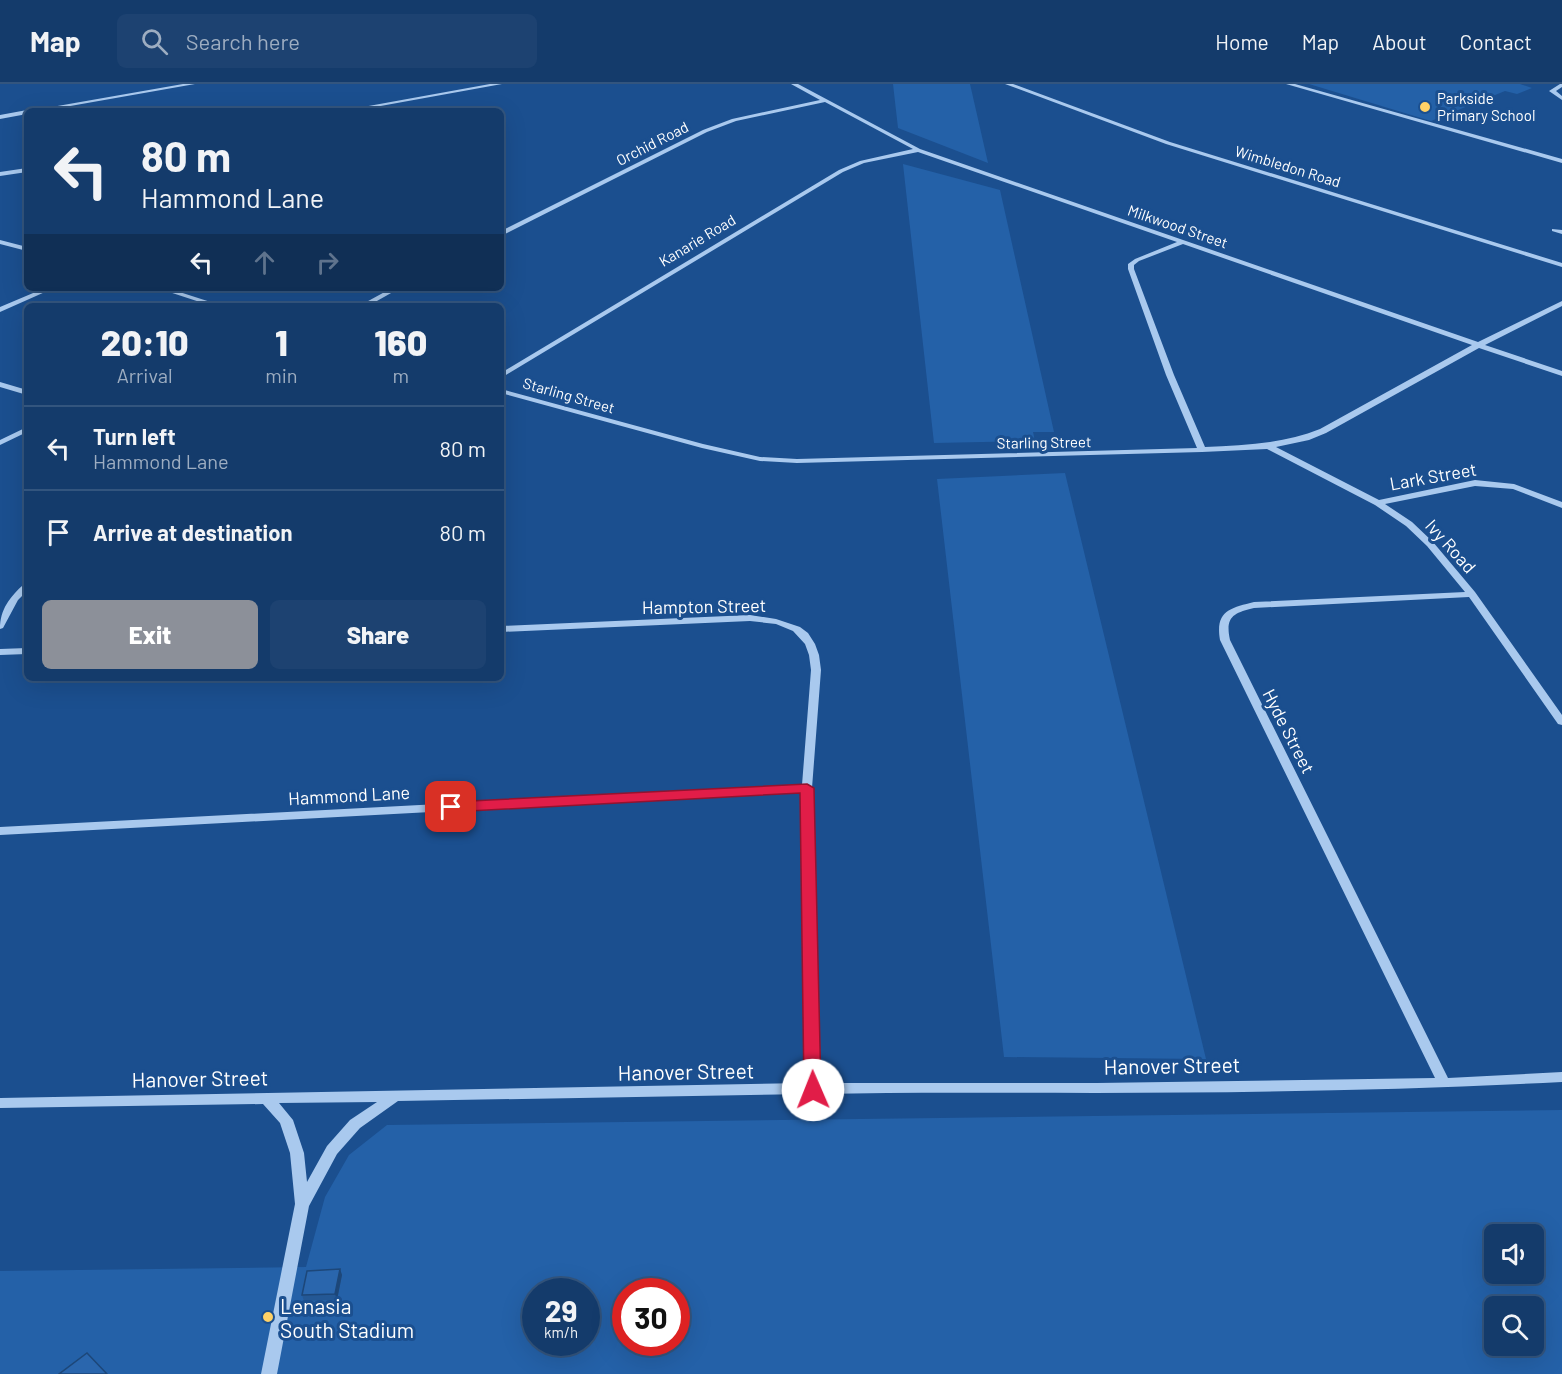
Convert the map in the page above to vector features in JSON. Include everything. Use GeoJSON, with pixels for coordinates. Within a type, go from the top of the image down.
{"type":"FeatureCollection","features":[{"type":"Feature","properties":{"kind":"street"},"geometry":{"type":"LineString","coordinates":[[50,108],[192,84]]}},
{"type":"Feature","properties":{"kind":"street"},"geometry":{"type":"LineString","coordinates":[[361,108],[499,84]]}},
{"type":"Feature","properties":{"kind":"street","name":"Milkwood Street"},"geometry":{"type":"LineString","coordinates":[[794,84],[918,150],[1562,374]]}},
{"type":"Feature","properties":{"kind":"street","name":"Wimbledon Road"},"geometry":{"type":"LineString","coordinates":[[1008,84],[1168,143],[1562,265]]}},
{"type":"Feature","properties":{"kind":"street"},"geometry":{"type":"LineString","coordinates":[[1289,84],[1562,161]]}},
{"type":"Feature","properties":{"kind":"street"},"geometry":{"type":"LineString","coordinates":[[1562,85],[1552,91],[1562,98]]}},
{"type":"Feature","properties":{"kind":"street","name":"Orchid Road"},"geometry":{"type":"LineString","coordinates":[[504,232],[705,131],[734,120],[824,101]]}},
{"type":"Feature","properties":{"kind":"street"},"geometry":{"type":"LineString","coordinates":[[0,117],[24,113]]}},
{"type":"Feature","properties":{"kind":"street","name":"Kanarie Road"},"geometry":{"type":"LineString","coordinates":[[504,374],[841,171],[862,162],[918,150]]}},
{"type":"Feature","properties":{"kind":"street"},"geometry":{"type":"LineString","coordinates":[[0,174],[24,170]]}},
{"type":"Feature","properties":{"kind":"street"},"geometry":{"type":"LineString","coordinates":[[1554,230],[1562,232]]}},
{"type":"Feature","properties":{"kind":"street"},"geometry":{"type":"LineString","coordinates":[[0,242],[24,248]]}},
{"type":"Feature","properties":{"kind":"street"},"geometry":{"type":"LineString","coordinates":[[1183,242],[1137,260],[1131,264],[1131,269],[1170,375],[1202,450]]}},
{"type":"Feature","properties":{"kind":"street"},"geometry":{"type":"LineString","coordinates":[[0,310],[44,291]]}},
{"type":"Feature","properties":{"kind":"street"},"geometry":{"type":"LineString","coordinates":[[170,291],[209,303]]}},
{"type":"Feature","properties":{"kind":"street"},"geometry":{"type":"LineString","coordinates":[[369,303],[391,291]]}},
{"type":"Feature","properties":{"kind":"street","name":"Starling Street"},"geometry":{"type":"LineString","coordinates":[[504,392],[702,446],[760,459],[844,461],[1268,446],[1306,438],[1323,431],[1480,344],[1562,303]]}},
{"type":"Feature","properties":{"kind":"street"},"geometry":{"type":"LineString","coordinates":[[0,384],[24,392]]}},
{"type":"Feature","properties":{"kind":"street"},"geometry":{"type":"LineString","coordinates":[[0,443],[24,431]]}},
{"type":"Feature","properties":{"kind":"street","name":"Ivy Road"},"geometry":{"type":"LineString","coordinates":[[1268,446],[1378,502],[1409,524],[1430,544],[1472,594],[1562,722]]}},
{"type":"Feature","properties":{"kind":"street","name":"Lark Street"},"geometry":{"type":"LineString","coordinates":[[1378,502],[1475,483],[1514,487],[1562,505]]}},
{"type":"Feature","properties":{"kind":"street"},"geometry":{"type":"LineString","coordinates":[[0,626],[14,599],[24,589]]}},
{"type":"Feature","properties":{"kind":"street","name":"Hyde Street"},"geometry":{"type":"LineString","coordinates":[[1444,1083],[1225,640],[1222,628],[1226,615],[1236,609],[1254,605],[1472,594]]}},
{"type":"Feature","properties":{"kind":"street","name":"Hampton Street"},"geometry":{"type":"LineString","coordinates":[[504,629],[750,618],[790,625],[804,633],[815,652],[816,670],[807,788],[813,1090]]}},
{"type":"Feature","properties":{"kind":"street"},"geometry":{"type":"LineString","coordinates":[[0,652],[24,651]]}},
{"type":"Feature","properties":{"kind":"street","name":"Hammond Lane"},"geometry":{"type":"LineString","coordinates":[[0,831],[807,788]]}},
{"type":"Feature","properties":{"kind":"street","name":"Hanover Street"},"geometry":{"type":"LineString","coordinates":[[0,1103],[902,1087],[1097,1088],[1444,1083],[1562,1077]]}},
{"type":"Feature","properties":{"kind":"street"},"geometry":{"type":"LineString","coordinates":[[302,1205],[332,1150],[355,1124],[394,1096]]}},
{"type":"Feature","properties":{"kind":"street"},"geometry":{"type":"LineString","coordinates":[[265,1097],[286,1120],[297,1153],[302,1205],[269,1374]]}},
{"type":"Feature","properties":{"kind":"shaded area"},"geometry":{"type":"Polygon","coordinates":[[[893,84],[970,84],[988,163],[898,128],[893,84]]]}},
{"type":"Feature","properties":{"kind":"shaded area","name":"Parkside Primary School"},"geometry":{"type":"Polygon","coordinates":[[[1309,84],[1520,84],[1532,88],[1517,94],[1505,91],[1431,121],[1309,84]]]}},
{"type":"Feature","properties":{"kind":"shaded area"},"geometry":{"type":"Polygon","coordinates":[[[903,164],[1000,190],[1054,432],[1033,432],[1035,441],[934,443],[903,164]]]}},
{"type":"Feature","properties":{"kind":"shaded area"},"geometry":{"type":"Polygon","coordinates":[[[1065,473],[1206,1059],[1004,1057],[937,479],[1065,473]]]}},
{"type":"Feature","properties":{"kind":"shaded area"},"geometry":{"type":"Polygon","coordinates":[[[1562,1110],[1562,1374],[0,1374],[0,1271],[306,1267],[325,1197],[349,1155],[387,1125],[1562,1110]]]}},
{"type":"Feature","properties":{"kind":"building"},"geometry":{"type":"Polygon","coordinates":[[[340,1269],[335,1294],[302,1295],[307,1271],[340,1269]]]}},
{"type":"Feature","properties":{"kind":"building"},"geometry":{"type":"Polygon","coordinates":[[[87,1353],[107,1374],[59,1374],[87,1353]]]}},
{"type":"Feature","properties":{"kind":"place","name":"Parkside Primary School"},"geometry":{"type":"Point","coordinates":[1425,107]}},
{"type":"Feature","properties":{"kind":"place","name":"Lenasia South Stadium"},"geometry":{"type":"Point","coordinates":[268,1317]}},
{"type":"Feature","properties":{"kind":"route"},"geometry":{"type":"LineString","coordinates":[[451,807],[807,788],[813,1090]]}}]}
